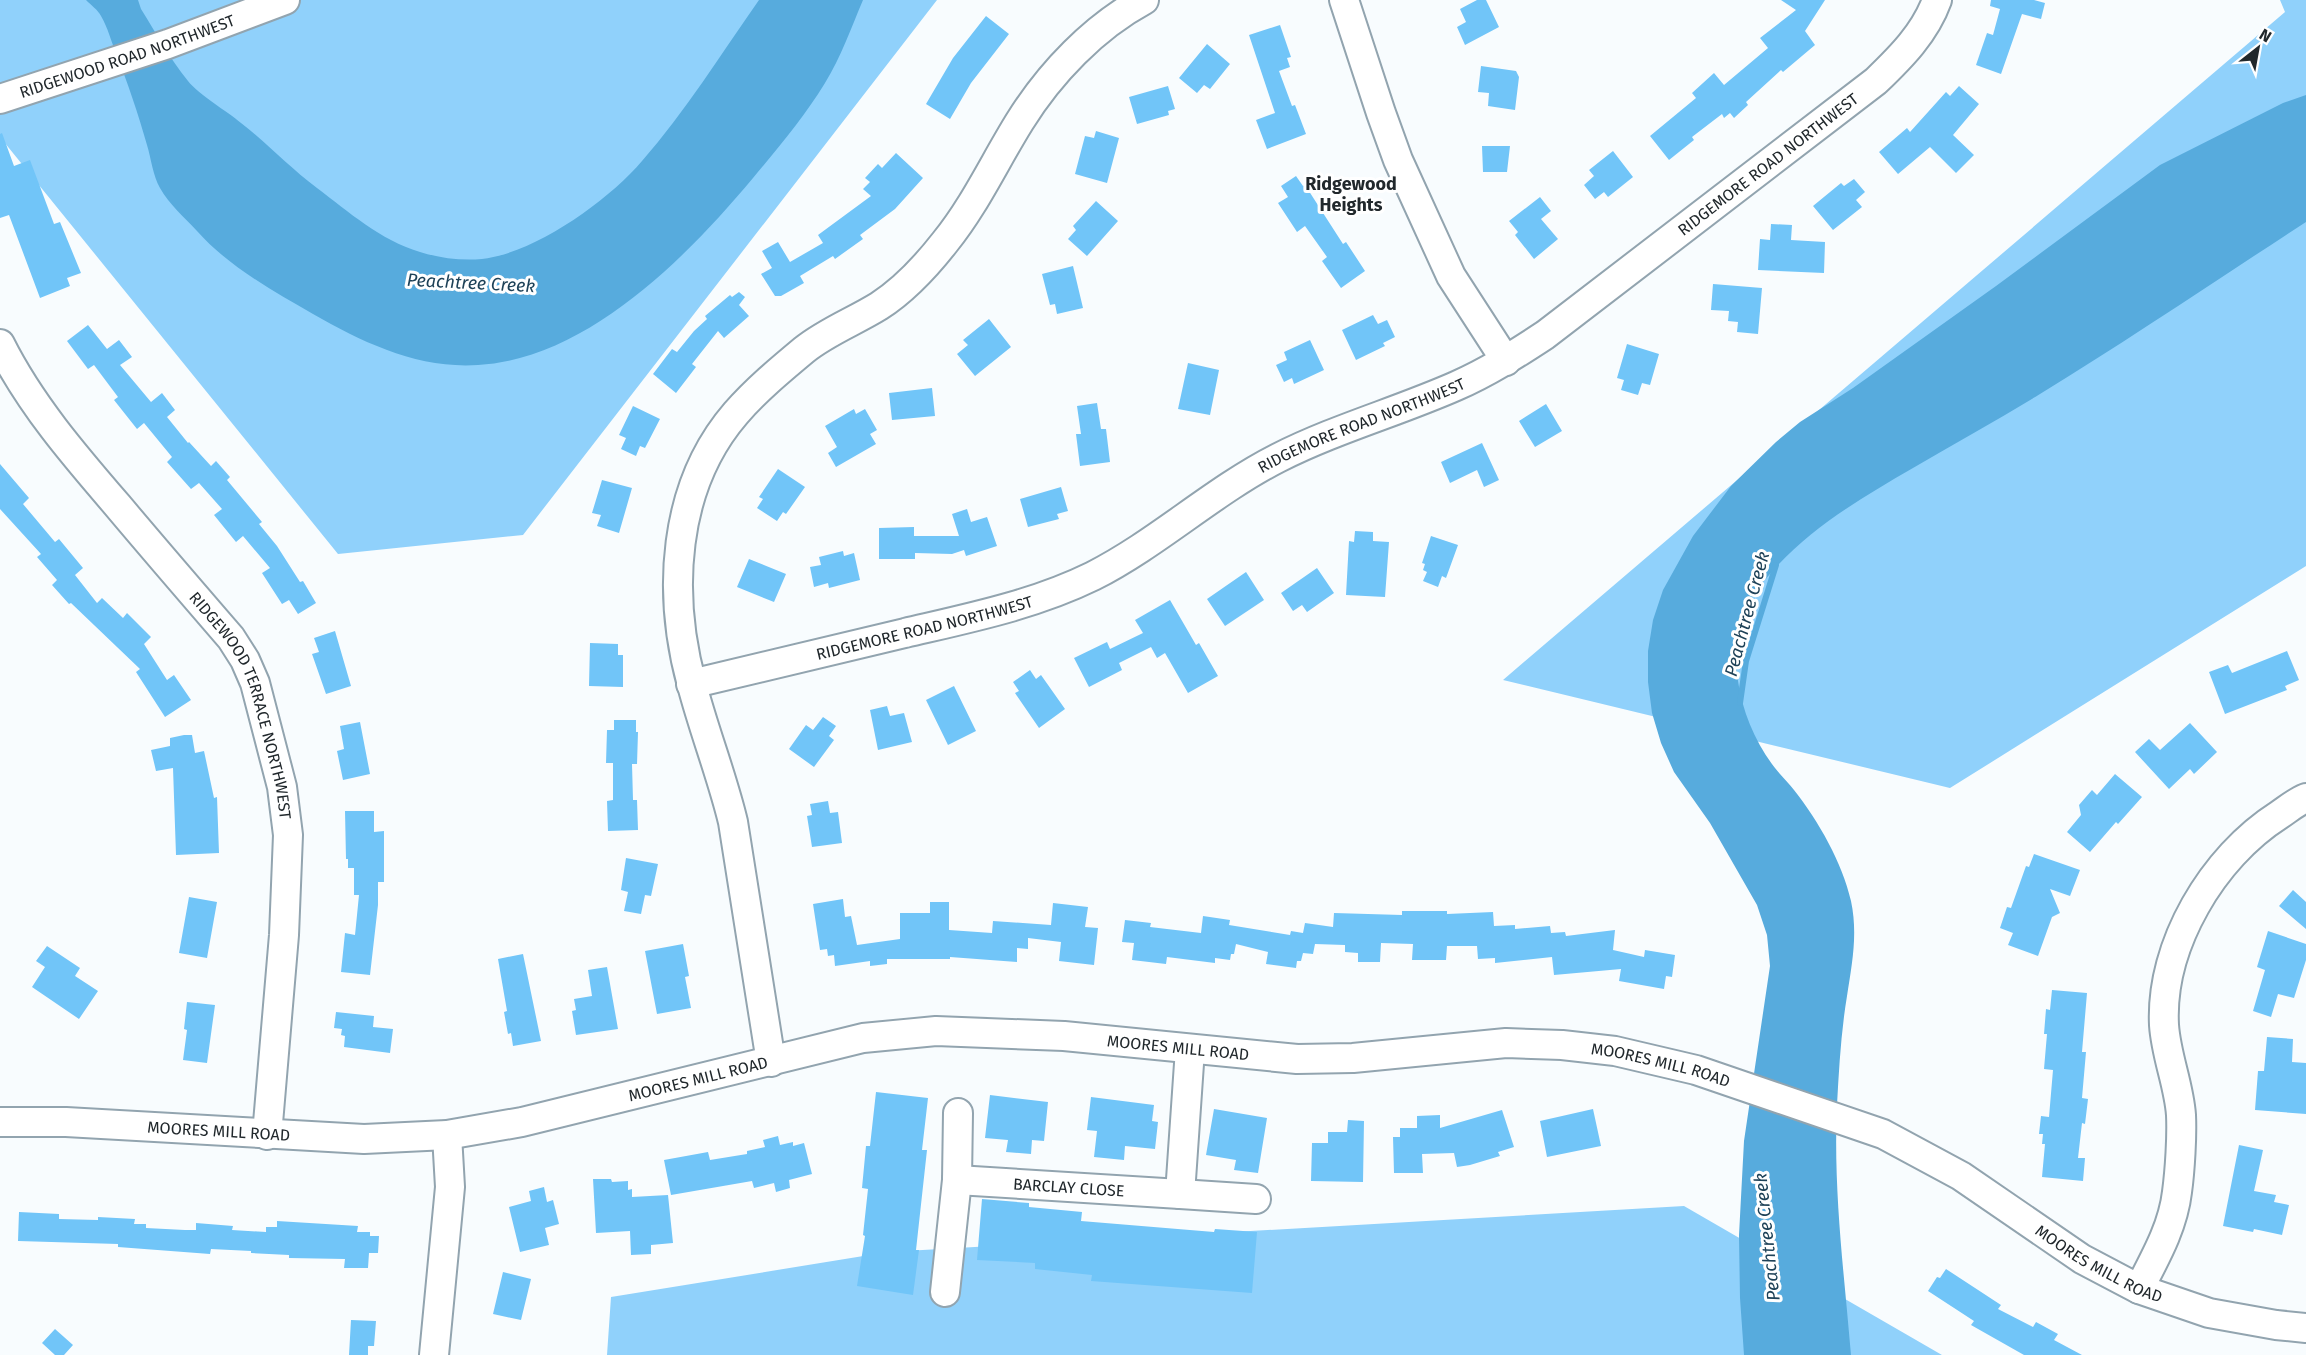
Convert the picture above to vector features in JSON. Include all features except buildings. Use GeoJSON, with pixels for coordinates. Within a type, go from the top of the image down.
{"type":"FeatureCollection","features":[{"type":"Feature","properties":{"kind":"street","name":"RIDGEWOOD ROAD NORTHWEST"},"geometry":{"type":"LineString","coordinates":[[0,99],[168,44],[285,0]]}},
{"type":"Feature","properties":{"kind":"street"},"geometry":{"type":"LineString","coordinates":[[771,1062],[733,822],[692,684],[683,641],[678,591],[681,535],[687,505],[699,472],[715,442],[735,414],[759,389],[807,348],[882,304],[915,276],[965,216],[1038,94],[1066,61],[1097,32],[1144,0]]}},
{"type":"Feature","properties":{"kind":"street"},"geometry":{"type":"LineString","coordinates":[[1344,0],[1398,160],[1451,276],[1506,361]]}},
{"type":"Feature","properties":{"kind":"street","name":"RIDGEMORE ROAD NORTHWEST"},"geometry":{"type":"LineString","coordinates":[[692,684],[992,613],[1056,592],[1093,576],[1130,555],[1232,484],[1278,458],[1456,386],[1506,361],[1545,335],[1876,81],[1905,53],[1921,31],[1937,0]]}},
{"type":"Feature","properties":{"kind":"street","name":"RIDGEWOOD TERRACE NORTHWEST"},"geometry":{"type":"LineString","coordinates":[[0,344],[13,370],[32,399],[75,457],[231,638],[245,660],[255,684],[282,787],[288,835],[284,935],[267,1135]]}},
{"type":"Feature","properties":{"kind":"street"},"geometry":{"type":"LineString","coordinates":[[2139,1289],[2164,1241],[2177,1193],[2181,1114],[2167,1051],[2164,1023],[2167,991],[2175,955],[2186,923],[2205,889],[2232,854],[2261,826],[2306,798]]}},
{"type":"Feature","properties":{"kind":"street","name":"MOORES MILL ROAD"},"geometry":{"type":"LineString","coordinates":[[0,1122],[66,1122],[364,1139],[447,1135],[522,1122],[863,1038],[936,1031],[1064,1036],[1297,1059],[1353,1058],[1506,1043],[1562,1045],[1615,1051],[1696,1070],[1883,1134],[1961,1176],[2082,1259],[2139,1289],[2209,1313],[2306,1328]]}},
{"type":"Feature","properties":{"kind":"street"},"geometry":{"type":"LineString","coordinates":[[1180,1194],[1190,1049]]}},
{"type":"Feature","properties":{"kind":"street"},"geometry":{"type":"LineString","coordinates":[[945,1292],[957,1180],[958,1113]]}},
{"type":"Feature","properties":{"kind":"street"},"geometry":{"type":"LineString","coordinates":[[434,1355],[450,1188],[447,1135]]}},
{"type":"Feature","properties":{"kind":"street","name":"BARCLAY CLOSE"},"geometry":{"type":"LineString","coordinates":[[957,1180],[1256,1198]]}},
{"type":"Feature","properties":{"kind":"shaded area"},"geometry":{"type":"Polygon","coordinates":[[[0,0],[937,0],[523,535],[338,554],[0,137],[0,0]]]}},
{"type":"Feature","properties":{"kind":"shaded area"},"geometry":{"type":"Polygon","coordinates":[[[2280,0],[2306,0],[2306,566],[1950,788],[1503,680],[2285,12],[2280,0]]]}},
{"type":"Feature","properties":{"kind":"shaded area"},"geometry":{"type":"Polygon","coordinates":[[[1684,1206],[1942,1355],[607,1355],[611,1297],[888,1252],[1684,1206]]]}},
{"type":"Feature","properties":{"kind":"water"},"geometry":{"type":"Polygon","coordinates":[[[86,0],[138,0],[141,9],[169,55],[193,86],[251,131],[307,180],[366,225],[405,247],[427,254],[467,260],[503,255],[547,236],[590,208],[628,176],[673,123],[759,0],[863,0],[831,73],[800,120],[727,208],[666,270],[632,299],[596,324],[558,344],[518,358],[478,365],[456,365],[434,363],[392,352],[352,335],[267,287],[237,267],[209,244],[172,205],[160,188],[133,99],[108,30],[100,14],[86,0]]]}},
{"type":"Feature","properties":{"kind":"water"},"geometry":{"type":"Polygon","coordinates":[[[2306,95],[2306,222],[2074,373],[1849,507],[1791,552],[1758,589],[1747,610],[1740,634],[1737,658],[1738,681],[1746,715],[1762,748],[1812,815],[1836,857],[1851,901],[1854,937],[1842,1037],[1836,1136],[1840,1230],[1851,1355],[1744,1355],[1739,1235],[1744,1141],[1770,966],[1767,935],[1757,905],[1710,823],[1674,772],[1661,743],[1652,713],[1648,682],[1648,651],[1653,620],[1663,590],[1693,536],[1731,486],[1800,422],[1853,388],[1996,286],[2160,165],[2283,103],[2306,95]]]}},
{"type":"Feature","properties":{"kind":"waterway","name":"Peachtree Creek"},"geometry":{"type":"LineString","coordinates":[[1740,703],[1746,661],[1776,565]]}},
{"type":"Feature","properties":{"kind":"district","name":"Ridgewood Heights"},"geometry":{"type":"Point","coordinates":[1351,194]}}]}
